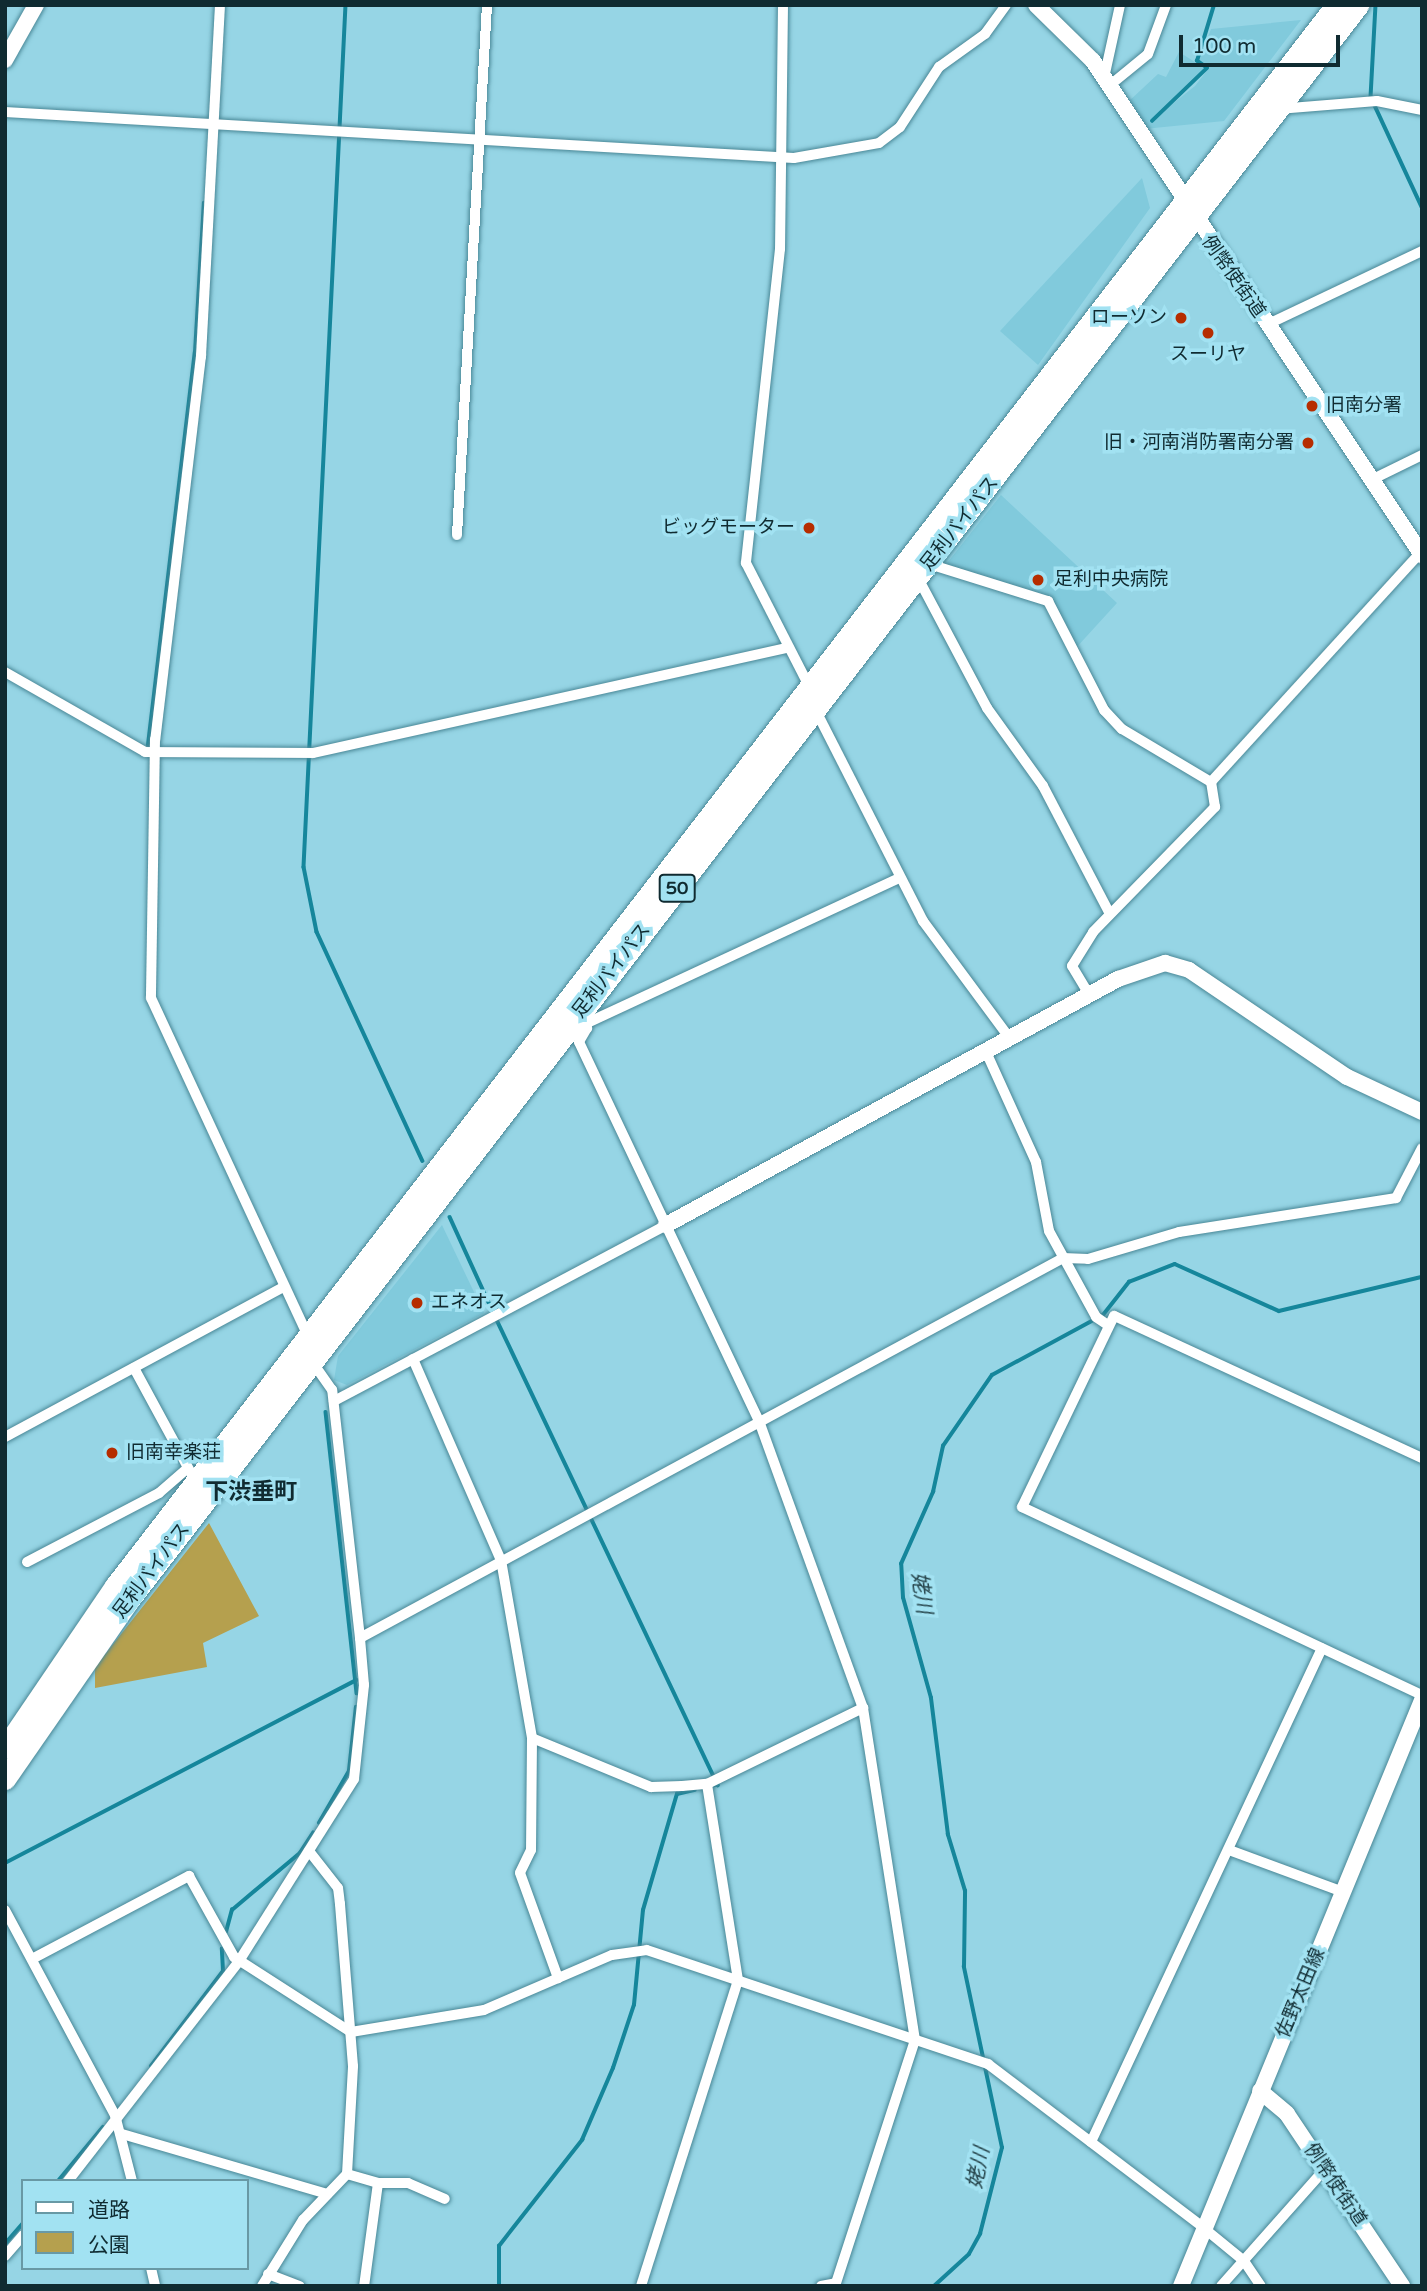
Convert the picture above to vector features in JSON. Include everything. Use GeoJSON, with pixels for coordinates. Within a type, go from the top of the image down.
{"type":"FeatureCollection","features":[{"type":"Feature","properties":{"kind":"highway","name":"足利バイパス"},"geometry":{"type":"LineString","coordinates":[[5,1779],[129,1600],[583,1018],[923,571],[1188,212],[1336,5]]}},
{"type":"Feature","properties":{"kind":"highway","name":"足利バイパス"},"geometry":{"type":"LineString","coordinates":[[5,1748],[193,1474],[309,1336],[809,687],[1188,212],[1278,109],[1358,5]]}},
{"type":"Feature","properties":{"kind":"main road"},"geometry":{"type":"LineString","coordinates":[[5,60],[36,5]]}},
{"type":"Feature","properties":{"kind":"main road","name":"例幣使街道"},"geometry":{"type":"LineString","coordinates":[[1036,5],[1079,44],[1107,82],[1188,212],[1421,554]]}},
{"type":"Feature","properties":{"kind":"main road"},"geometry":{"type":"LineString","coordinates":[[666,1225],[987,1054],[1138,969],[1177,965],[1347,1077],[1422,1112]]}},
{"type":"Feature","properties":{"kind":"main road","name":"佐野太田線"},"geometry":{"type":"LineString","coordinates":[[1181,2286],[1422,1698]]}},
{"type":"Feature","properties":{"kind":"main road","name":"例幣使街道"},"geometry":{"type":"LineString","coordinates":[[1260,2091],[1279,2104],[1402,2286]]}},
{"type":"Feature","properties":{"kind":"street"},"geometry":{"type":"LineString","coordinates":[[70,2179],[119,2129],[239,1961],[354,1779],[364,1685],[334,1401],[312,1362],[309,1336],[154,1011],[154,753],[201,356],[220,5]]}},
{"type":"Feature","properties":{"kind":"street"},"geometry":{"type":"LineString","coordinates":[[457,535],[487,5]]}},
{"type":"Feature","properties":{"kind":"street"},"geometry":{"type":"LineString","coordinates":[[783,5],[780,249],[746,563],[786,649],[809,687],[815,711],[899,878],[923,921],[1011,1040]]}},
{"type":"Feature","properties":{"kind":"street"},"geometry":{"type":"LineString","coordinates":[[5,112],[781,155],[879,143],[900,127],[939,67],[985,34],[1006,5]]}},
{"type":"Feature","properties":{"kind":"street"},"geometry":{"type":"LineString","coordinates":[[1107,82],[1120,5]]}},
{"type":"Feature","properties":{"kind":"street"},"geometry":{"type":"LineString","coordinates":[[1107,82],[1148,54],[1166,5]]}},
{"type":"Feature","properties":{"kind":"street"},"geometry":{"type":"LineString","coordinates":[[1278,109],[1373,103],[1422,110]]}},
{"type":"Feature","properties":{"kind":"street"},"geometry":{"type":"LineString","coordinates":[[1266,325],[1422,251]]}},
{"type":"Feature","properties":{"kind":"street"},"geometry":{"type":"LineString","coordinates":[[1371,480],[1422,455]]}},
{"type":"Feature","properties":{"kind":"street"},"geometry":{"type":"LineString","coordinates":[[1211,782],[1421,554]]}},
{"type":"Feature","properties":{"kind":"street"},"geometry":{"type":"LineString","coordinates":[[923,571],[1048,601],[1104,710],[1122,729],[1211,782]]}},
{"type":"Feature","properties":{"kind":"street"},"geometry":{"type":"LineString","coordinates":[[923,571],[1109,912]]}},
{"type":"Feature","properties":{"kind":"street"},"geometry":{"type":"LineString","coordinates":[[5,672],[154,753],[313,753],[786,649]]}},
{"type":"Feature","properties":{"kind":"street"},"geometry":{"type":"LineString","coordinates":[[1090,996],[1072,965],[1109,912],[1215,807],[1211,782]]}},
{"type":"Feature","properties":{"kind":"street"},"geometry":{"type":"LineString","coordinates":[[821,2286],[836,2284],[915,2040],[863,1708],[759,1421],[579,1042],[583,1018],[899,878]]}},
{"type":"Feature","properties":{"kind":"street"},"geometry":{"type":"LineString","coordinates":[[987,1054],[1036,1162],[1049,1231],[1096,1317],[1108,1325]]}},
{"type":"Feature","properties":{"kind":"street"},"geometry":{"type":"LineString","coordinates":[[360,1638],[1063,1258],[1088,1259],[1179,1232],[1396,1198],[1422,1148]]}},
{"type":"Feature","properties":{"kind":"street"},"geometry":{"type":"LineString","coordinates":[[334,1401],[666,1225]]}},
{"type":"Feature","properties":{"kind":"street"},"geometry":{"type":"LineString","coordinates":[[5,1437],[284,1287]]}},
{"type":"Feature","properties":{"kind":"street"},"geometry":{"type":"LineString","coordinates":[[1422,1458],[1114,1316],[1022,1507],[1422,1698]]}},
{"type":"Feature","properties":{"kind":"street"},"geometry":{"type":"LineString","coordinates":[[413,1359],[501,1560],[532,1738],[531,1850],[519,1864],[558,1978]]}},
{"type":"Feature","properties":{"kind":"street"},"geometry":{"type":"LineString","coordinates":[[27,1562],[193,1474],[134,1368]]}},
{"type":"Feature","properties":{"kind":"street"},"geometry":{"type":"LineString","coordinates":[[1091,2142],[1322,1648]]}},
{"type":"Feature","properties":{"kind":"street"},"geometry":{"type":"LineString","coordinates":[[532,1738],[651,1787],[707,1784],[863,1708]]}},
{"type":"Feature","properties":{"kind":"street"},"geometry":{"type":"LineString","coordinates":[[641,2286],[738,1980],[707,1784]]}},
{"type":"Feature","properties":{"kind":"street"},"geometry":{"type":"LineString","coordinates":[[1229,1850],[1343,1892]]}},
{"type":"Feature","properties":{"kind":"street"},"geometry":{"type":"LineString","coordinates":[[262,2286],[327,2194],[347,2174],[351,2032],[338,1888],[309,1851]]}},
{"type":"Feature","properties":{"kind":"street"},"geometry":{"type":"LineString","coordinates":[[32,1959],[188,1876],[239,1961],[351,2032],[484,2010],[634,1947],[988,2064],[1205,2229],[1244,2261],[1261,2286]]}},
{"type":"Feature","properties":{"kind":"street"},"geometry":{"type":"LineString","coordinates":[[5,1910],[119,2129],[132,2179]]}},
{"type":"Feature","properties":{"kind":"street"},"geometry":{"type":"LineString","coordinates":[[119,2129],[327,2194]]}},
{"type":"Feature","properties":{"kind":"street"},"geometry":{"type":"LineString","coordinates":[[1221,2286],[1324,2169]]}},
{"type":"Feature","properties":{"kind":"street"},"geometry":{"type":"LineString","coordinates":[[347,2174],[378,2183],[408,2183],[445,2199]]}},
{"type":"Feature","properties":{"kind":"street"},"geometry":{"type":"LineString","coordinates":[[364,2286],[378,2183]]}},
{"type":"Feature","properties":{"kind":"street"},"geometry":{"type":"LineString","coordinates":[[5,2256],[21,2237]]}},
{"type":"Feature","properties":{"kind":"street"},"geometry":{"type":"LineString","coordinates":[[268,2274],[300,2286]]}},
{"type":"Feature","properties":{"kind":"shaded area"},"geometry":{"type":"Polygon","coordinates":[[[1301,20],[1224,121],[1144,129],[1128,102],[1158,74],[1166,77],[1179,52],[1206,69],[1151,121],[1195,86],[1209,68],[1199,61],[1211,29],[1301,20]]]}},
{"type":"Feature","properties":{"kind":"shaded area"},"geometry":{"type":"Polygon","coordinates":[[[1142,178],[1150,208],[1038,365],[1000,331],[1142,178]]]}},
{"type":"Feature","properties":{"kind":"shaded area","name":"足利中央病院"},"geometry":{"type":"Polygon","coordinates":[[[1001,495],[1117,603],[1075,649],[1040,597],[944,567],[1001,495]]]}},
{"type":"Feature","properties":{"kind":"shaded area"},"geometry":{"type":"Polygon","coordinates":[[[442,1225],[484,1313],[347,1385],[334,1380],[338,1356],[442,1225]]]}},
{"type":"Feature","properties":{"kind":"green space"},"geometry":{"type":"Polygon","coordinates":[[[209,1523],[259,1616],[203,1643],[207,1667],[95,1688],[95,1667],[209,1523]]]}},
{"type":"Feature","properties":{"kind":"waterway"},"geometry":{"type":"LineString","coordinates":[[346,5],[304,867],[317,932],[423,1161]]}},
{"type":"Feature","properties":{"kind":"waterway"},"geometry":{"type":"LineString","coordinates":[[1152,121],[1207,68],[1197,61],[1214,5]]}},
{"type":"Feature","properties":{"kind":"waterway"},"geometry":{"type":"LineString","coordinates":[[1376,5],[1371,97],[1422,207]]}},
{"type":"Feature","properties":{"kind":"waterway"},"geometry":{"type":"LineString","coordinates":[[148,745],[195,353],[204,203]]}},
{"type":"Feature","properties":{"kind":"waterway"},"geometry":{"type":"LineString","coordinates":[[450,1217],[491,1307]]}},
{"type":"Feature","properties":{"kind":"waterway","name":"姥川"},"geometry":{"type":"LineString","coordinates":[[934,2286],[969,2254],[980,2234],[1002,2148],[964,1967],[965,1891],[948,1835],[931,1698],[903,1598],[901,1564],[933,1492],[943,1446],[992,1375],[1103,1315],[1129,1282],[1175,1264],[1279,1311],[1422,1277]]}},
{"type":"Feature","properties":{"kind":"waterway"},"geometry":{"type":"LineString","coordinates":[[497,1320],[718,1785],[713,1786]]}},
{"type":"Feature","properties":{"kind":"waterway"},"geometry":{"type":"LineString","coordinates":[[326,1412],[357,1693]]}},
{"type":"Feature","properties":{"kind":"waterway"},"geometry":{"type":"LineString","coordinates":[[5,1863],[356,1680]]}},
{"type":"Feature","properties":{"kind":"waterway"},"geometry":{"type":"LineString","coordinates":[[319,1823],[349,1771],[356,1707]]}},
{"type":"Feature","properties":{"kind":"waterway"},"geometry":{"type":"LineString","coordinates":[[499,2286],[499,2246],[582,2140],[613,2068],[634,2005],[643,1910],[677,1794],[695,1790]]}},
{"type":"Feature","properties":{"kind":"waterway"},"geometry":{"type":"LineString","coordinates":[[226,1932],[232,1910],[300,1853],[313,1833]]}},
{"type":"Feature","properties":{"kind":"waterway"},"geometry":{"type":"LineString","coordinates":[[151,2066],[223,1971],[222,1949]]}},
{"type":"Feature","properties":{"kind":"waterway"},"geometry":{"type":"LineString","coordinates":[[60,2179],[103,2127]]}},
{"type":"Feature","properties":{"kind":"waterway"},"geometry":{"type":"LineString","coordinates":[[5,2244],[21,2225]]}},
{"type":"Feature","properties":{"kind":"place","name":"ローソン"},"geometry":{"type":"Point","coordinates":[1181,318]}},
{"type":"Feature","properties":{"kind":"place","name":"スーリヤ"},"geometry":{"type":"Point","coordinates":[1208,333]}},
{"type":"Feature","properties":{"kind":"place","name":"旧南分署"},"geometry":{"type":"Point","coordinates":[1312,406]}},
{"type":"Feature","properties":{"kind":"place","name":"旧・河南消防署南分署"},"geometry":{"type":"Point","coordinates":[1308,443]}},
{"type":"Feature","properties":{"kind":"place","name":"ビッグモーター"},"geometry":{"type":"Point","coordinates":[809,528]}},
{"type":"Feature","properties":{"kind":"place","name":"足利中央病院"},"geometry":{"type":"Point","coordinates":[1038,580]}},
{"type":"Feature","properties":{"kind":"place","name":"エネオス"},"geometry":{"type":"Point","coordinates":[417,1303]}},
{"type":"Feature","properties":{"kind":"place","name":"旧南幸楽荘"},"geometry":{"type":"Point","coordinates":[112,1453]}},
{"type":"Feature","properties":{"kind":"district","name":"下渋垂町"},"geometry":{"type":"Point","coordinates":[251,1492]}}]}
